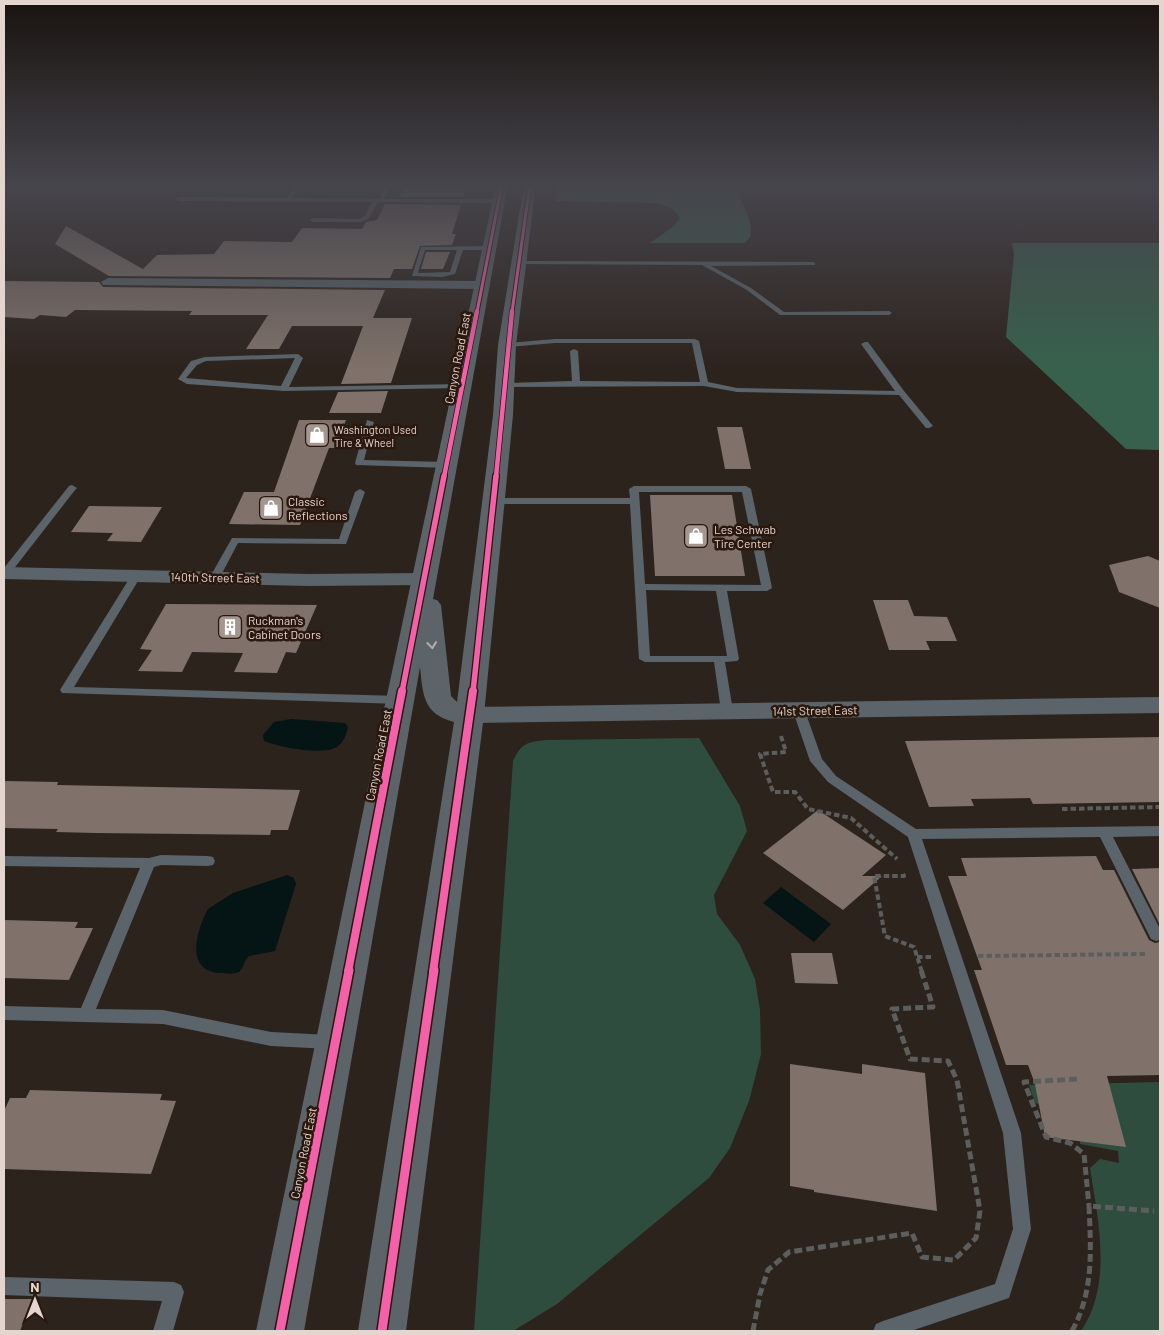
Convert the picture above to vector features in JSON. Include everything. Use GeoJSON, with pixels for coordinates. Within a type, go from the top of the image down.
{"type":"FeatureCollection","features":[{"type":"Feature","properties":{"kind":"main road"},"geometry":{"type":"LineString","coordinates":[[382,1331],[470,715],[506,385],[507,345],[521,246]]}},
{"type":"Feature","properties":{"kind":"main road","name":"Canyon Road East"},"geometry":{"type":"LineString","coordinates":[[280,1331],[400,700],[483,285],[475,248]]}},
{"type":"Feature","properties":{"kind":"main road"},"geometry":{"type":"LineString","coordinates":[[483,285],[500,290],[507,345]]}},
{"type":"Feature","properties":{"kind":"main road"},"geometry":{"type":"LineString","coordinates":[[425,579],[438,696],[443,707],[454,713],[470,715]]}},
{"type":"Feature","properties":{"kind":"street"},"geometry":{"type":"LineString","coordinates":[[108,282],[420,280],[483,285]]}},
{"type":"Feature","properties":{"kind":"street","name":"140th Street East"},"geometry":{"type":"LineString","coordinates":[[5,573],[425,579]]}},
{"type":"Feature","properties":{"kind":"street","name":"141st Street East"},"geometry":{"type":"LineString","coordinates":[[470,715],[1160,705]]}},
{"type":"Feature","properties":{"kind":"lane"},"geometry":{"type":"LineString","coordinates":[[423,248],[475,248],[453,273],[420,280],[414,275],[423,248]]}},
{"type":"Feature","properties":{"kind":"lane"},"geometry":{"type":"LineString","coordinates":[[519,263],[813,264]]}},
{"type":"Feature","properties":{"kind":"lane"},"geometry":{"type":"LineString","coordinates":[[704,264],[749,289],[782,314],[888,313]]}},
{"type":"Feature","properties":{"kind":"lane"},"geometry":{"type":"LineString","coordinates":[[507,345],[555,341],[695,341],[704,384]]}},
{"type":"Feature","properties":{"kind":"lane"},"geometry":{"type":"LineString","coordinates":[[865,344],[901,393],[930,426]]}},
{"type":"Feature","properties":{"kind":"lane"},"geometry":{"type":"LineString","coordinates":[[574,351],[576,383]]}},
{"type":"Feature","properties":{"kind":"lane"},"geometry":{"type":"LineString","coordinates":[[284,389],[299,358],[298,356],[205,359],[194,363],[182,379],[187,382],[284,389],[463,386]]}},
{"type":"Feature","properties":{"kind":"lane"},"geometry":{"type":"LineString","coordinates":[[506,385],[576,383],[704,384],[737,390],[901,393]]}},
{"type":"Feature","properties":{"kind":"lane"},"geometry":{"type":"LineString","coordinates":[[370,422],[359,463],[448,465]]}},
{"type":"Feature","properties":{"kind":"lane"},"geometry":{"type":"LineString","coordinates":[[5,573],[72,488]]}},
{"type":"Feature","properties":{"kind":"lane"},"geometry":{"type":"LineString","coordinates":[[641,587],[721,587],[767,588],[746,489],[634,489],[645,659],[734,659],[721,587]]}},
{"type":"Feature","properties":{"kind":"lane"},"geometry":{"type":"LineString","coordinates":[[215,577],[235,540],[343,542],[360,492]]}},
{"type":"Feature","properties":{"kind":"lane"},"geometry":{"type":"LineString","coordinates":[[493,501],[635,501]]}},
{"type":"Feature","properties":{"kind":"lane"},"geometry":{"type":"LineString","coordinates":[[136,576],[66,690],[400,700]]}},
{"type":"Feature","properties":{"kind":"lane"},"geometry":{"type":"LineString","coordinates":[[719,659],[727,711]]}},
{"type":"Feature","properties":{"kind":"lane"},"geometry":{"type":"LineString","coordinates":[[798,711],[816,761],[832,779],[914,834],[1160,831]]}},
{"type":"Feature","properties":{"kind":"lane"},"geometry":{"type":"LineString","coordinates":[[1104,832],[1156,935]]}},
{"type":"Feature","properties":{"kind":"lane"},"geometry":{"type":"LineString","coordinates":[[883,1331],[1002,1291],[1022,1229],[1012,1133],[914,834]]}},
{"type":"Feature","properties":{"kind":"lane"},"geometry":{"type":"LineString","coordinates":[[4,861],[150,863],[161,860],[208,861]]}},
{"type":"Feature","properties":{"kind":"lane"},"geometry":{"type":"LineString","coordinates":[[86,1015],[150,863]]}},
{"type":"Feature","properties":{"kind":"lane"},"geometry":{"type":"LineString","coordinates":[[4,1013],[162,1017],[271,1039],[336,1042]]}},
{"type":"Feature","properties":{"kind":"lane"},"geometry":{"type":"LineString","coordinates":[[4,1286],[174,1292],[163,1331]]}},
{"type":"Feature","properties":{"kind":"path"},"geometry":{"type":"LineString","coordinates":[[781,736],[786,752],[760,754],[772,792],[795,792],[808,809],[851,818],[896,857],[899,864]]}},
{"type":"Feature","properties":{"kind":"path"},"geometry":{"type":"LineString","coordinates":[[753,1331],[760,1294],[768,1270],[789,1252],[912,1233],[922,1257],[954,1260],[976,1238],[980,1211],[957,1080],[948,1061],[910,1059],[892,1009],[933,1007],[914,947],[885,936],[874,876],[904,876],[901,870]]}},
{"type":"Feature","properties":{"kind":"path"},"geometry":{"type":"LineString","coordinates":[[917,957],[1150,954]]}},
{"type":"Feature","properties":{"kind":"path"},"geometry":{"type":"LineString","coordinates":[[1072,1331],[1080,1320],[1092,1275],[1089,1206],[1084,1154],[1070,1143],[1046,1137],[1024,1082],[1077,1079]]}},
{"type":"Feature","properties":{"kind":"path"},"geometry":{"type":"LineString","coordinates":[[1089,1206],[1154,1211]]}},
{"type":"Feature","properties":{"kind":"green space"},"geometry":{"type":"Polygon","coordinates":[[[1013,246],[1160,246],[1160,450],[1126,449],[1006,337],[1014,254],[1013,246]]]}},
{"type":"Feature","properties":{"kind":"green space"},"geometry":{"type":"Polygon","coordinates":[[[699,738],[740,806],[747,831],[714,895],[717,914],[740,945],[755,979],[760,1010],[761,1054],[749,1101],[730,1148],[709,1178],[557,1304],[513,1331],[474,1331],[513,761],[519,750],[526,744],[547,740],[699,738]]]}},
{"type":"Feature","properties":{"kind":"green space"},"geometry":{"type":"Polygon","coordinates":[[[1160,1082],[1160,1331],[1081,1331],[1091,1313],[1097,1293],[1100,1272],[1099,1230],[1090,1168],[1100,1159],[1119,1163],[1118,1151],[1080,1144],[1080,1139],[1041,1105],[1035,1103],[1029,1085],[1160,1082]]]}},
{"type":"Feature","properties":{"kind":"shaded area"},"geometry":{"type":"Polygon","coordinates":[[[291,719],[345,723],[348,727],[341,743],[330,750],[300,750],[264,741],[263,735],[274,722],[291,719]]]}},
{"type":"Feature","properties":{"kind":"shaded area"},"geometry":{"type":"Polygon","coordinates":[[[287,875],[294,878],[296,884],[275,951],[249,956],[241,970],[234,973],[219,973],[208,970],[201,965],[197,957],[197,937],[208,909],[233,893],[287,875]]]}},
{"type":"Feature","properties":{"kind":"shaded area"},"geometry":{"type":"Polygon","coordinates":[[[781,887],[831,924],[814,942],[763,903],[781,887]]]}},
{"type":"Feature","properties":{"kind":"building"},"geometry":{"type":"Polygon","coordinates":[[[59,246],[102,246],[143,269],[157,255],[214,254],[220,246],[420,246],[412,269],[394,269],[390,278],[109,276],[59,246]]]}},
{"type":"Feature","properties":{"kind":"building"},"geometry":{"type":"Polygon","coordinates":[[[426,252],[450,252],[443,269],[421,269],[426,252]]]}},
{"type":"Feature","properties":{"kind":"building"},"geometry":{"type":"Polygon","coordinates":[[[4,281],[99,282],[103,287],[385,290],[373,318],[412,318],[391,383],[341,384],[363,326],[292,326],[279,349],[246,349],[268,315],[189,315],[192,311],[75,310],[66,317],[40,315],[34,319],[4,317],[4,281]]]}},
{"type":"Feature","properties":{"kind":"building"},"geometry":{"type":"Polygon","coordinates":[[[388,391],[381,413],[329,413],[338,392],[388,391]]]}},
{"type":"Feature","properties":{"kind":"building"},"geometry":{"type":"Polygon","coordinates":[[[299,420],[346,420],[335,448],[329,448],[300,525],[229,524],[244,492],[274,492],[299,420]]]}},
{"type":"Feature","properties":{"kind":"building"},"geometry":{"type":"Polygon","coordinates":[[[717,427],[742,427],[751,469],[725,469],[717,427]]]}},
{"type":"Feature","properties":{"kind":"building","name":"Les Schwab Tire Center"},"geometry":{"type":"Polygon","coordinates":[[[650,495],[732,495],[745,576],[655,576],[650,495]]]}},
{"type":"Feature","properties":{"kind":"building"},"geometry":{"type":"Polygon","coordinates":[[[89,506],[162,507],[141,542],[107,541],[113,533],[71,532],[89,506]]]}},
{"type":"Feature","properties":{"kind":"building"},"geometry":{"type":"Polygon","coordinates":[[[1148,556],[1160,561],[1160,608],[1119,592],[1109,565],[1148,556]]]}},
{"type":"Feature","properties":{"kind":"building"},"geometry":{"type":"Polygon","coordinates":[[[873,600],[908,600],[914,616],[947,617],[957,641],[926,641],[930,650],[889,650],[873,600]]]}},
{"type":"Feature","properties":{"kind":"building","name":"Ruckman's Cabinet Doors"},"geometry":{"type":"Polygon","coordinates":[[[166,604],[317,605],[296,653],[286,652],[277,673],[234,672],[243,653],[192,652],[182,672],[138,671],[152,650],[140,649],[166,604]]]}},
{"type":"Feature","properties":{"kind":"building"},"geometry":{"type":"Polygon","coordinates":[[[1160,737],[1160,802],[1033,804],[1030,798],[971,799],[974,806],[929,807],[905,741],[1160,737]]]}},
{"type":"Feature","properties":{"kind":"building"},"geometry":{"type":"Polygon","coordinates":[[[4,781],[58,782],[57,785],[300,790],[288,830],[271,830],[270,835],[56,832],[58,829],[4,828],[4,781]]]}},
{"type":"Feature","properties":{"kind":"building"},"geometry":{"type":"Polygon","coordinates":[[[818,810],[886,855],[862,876],[882,876],[843,910],[763,853],[818,810]]]}},
{"type":"Feature","properties":{"kind":"building"},"geometry":{"type":"Polygon","coordinates":[[[1096,856],[1103,870],[1114,870],[1149,940],[1155,943],[1160,942],[1160,1075],[1107,1076],[1126,1147],[1045,1137],[1035,1084],[1028,1065],[1006,1065],[974,970],[982,970],[948,876],[967,876],[961,858],[1096,856]]]}},
{"type":"Feature","properties":{"kind":"building"},"geometry":{"type":"Polygon","coordinates":[[[1160,868],[1160,925],[1132,869],[1160,868]]]}},
{"type":"Feature","properties":{"kind":"building"},"geometry":{"type":"Polygon","coordinates":[[[4,920],[78,922],[75,928],[93,928],[69,980],[4,978],[4,920]]]}},
{"type":"Feature","properties":{"kind":"building"},"geometry":{"type":"Polygon","coordinates":[[[791,953],[832,953],[838,984],[795,983],[791,953]]]}},
{"type":"Feature","properties":{"kind":"building"},"geometry":{"type":"Polygon","coordinates":[[[790,1064],[862,1074],[862,1064],[925,1073],[937,1211],[814,1192],[814,1190],[790,1186],[790,1064]]]}},
{"type":"Feature","properties":{"kind":"building"},"geometry":{"type":"Polygon","coordinates":[[[30,1090],[162,1094],[160,1100],[176,1101],[151,1174],[4,1169],[4,1111],[10,1098],[26,1098],[30,1090]]]}},
{"type":"Feature","properties":{"kind":"building"},"geometry":{"type":"Polygon","coordinates":[[[4,1299],[32,1299],[20,1331],[4,1331],[4,1299]]]}},
{"type":"Feature","properties":{"kind":"cycle path"},"geometry":{"type":"LineString","coordinates":[[280,1331],[400,700],[490,246]]}},
{"type":"Feature","properties":{"kind":"cycle path"},"geometry":{"type":"LineString","coordinates":[[382,1331],[470,715],[503,415],[507,345],[521,246]]}},
{"type":"Feature","properties":{"kind":"place","name":"Washington Used Tire & Wheel"},"geometry":{"type":"Point","coordinates":[317,435]}},
{"type":"Feature","properties":{"kind":"place","name":"Classic Reflections"},"geometry":{"type":"Point","coordinates":[271,508]}},
{"type":"Feature","properties":{"kind":"place","name":"Les Schwab Tire Center"},"geometry":{"type":"Point","coordinates":[696,536]}},
{"type":"Feature","properties":{"kind":"place","name":"Ruckman's Cabinet Doors"},"geometry":{"type":"Point","coordinates":[230,627]}}]}
